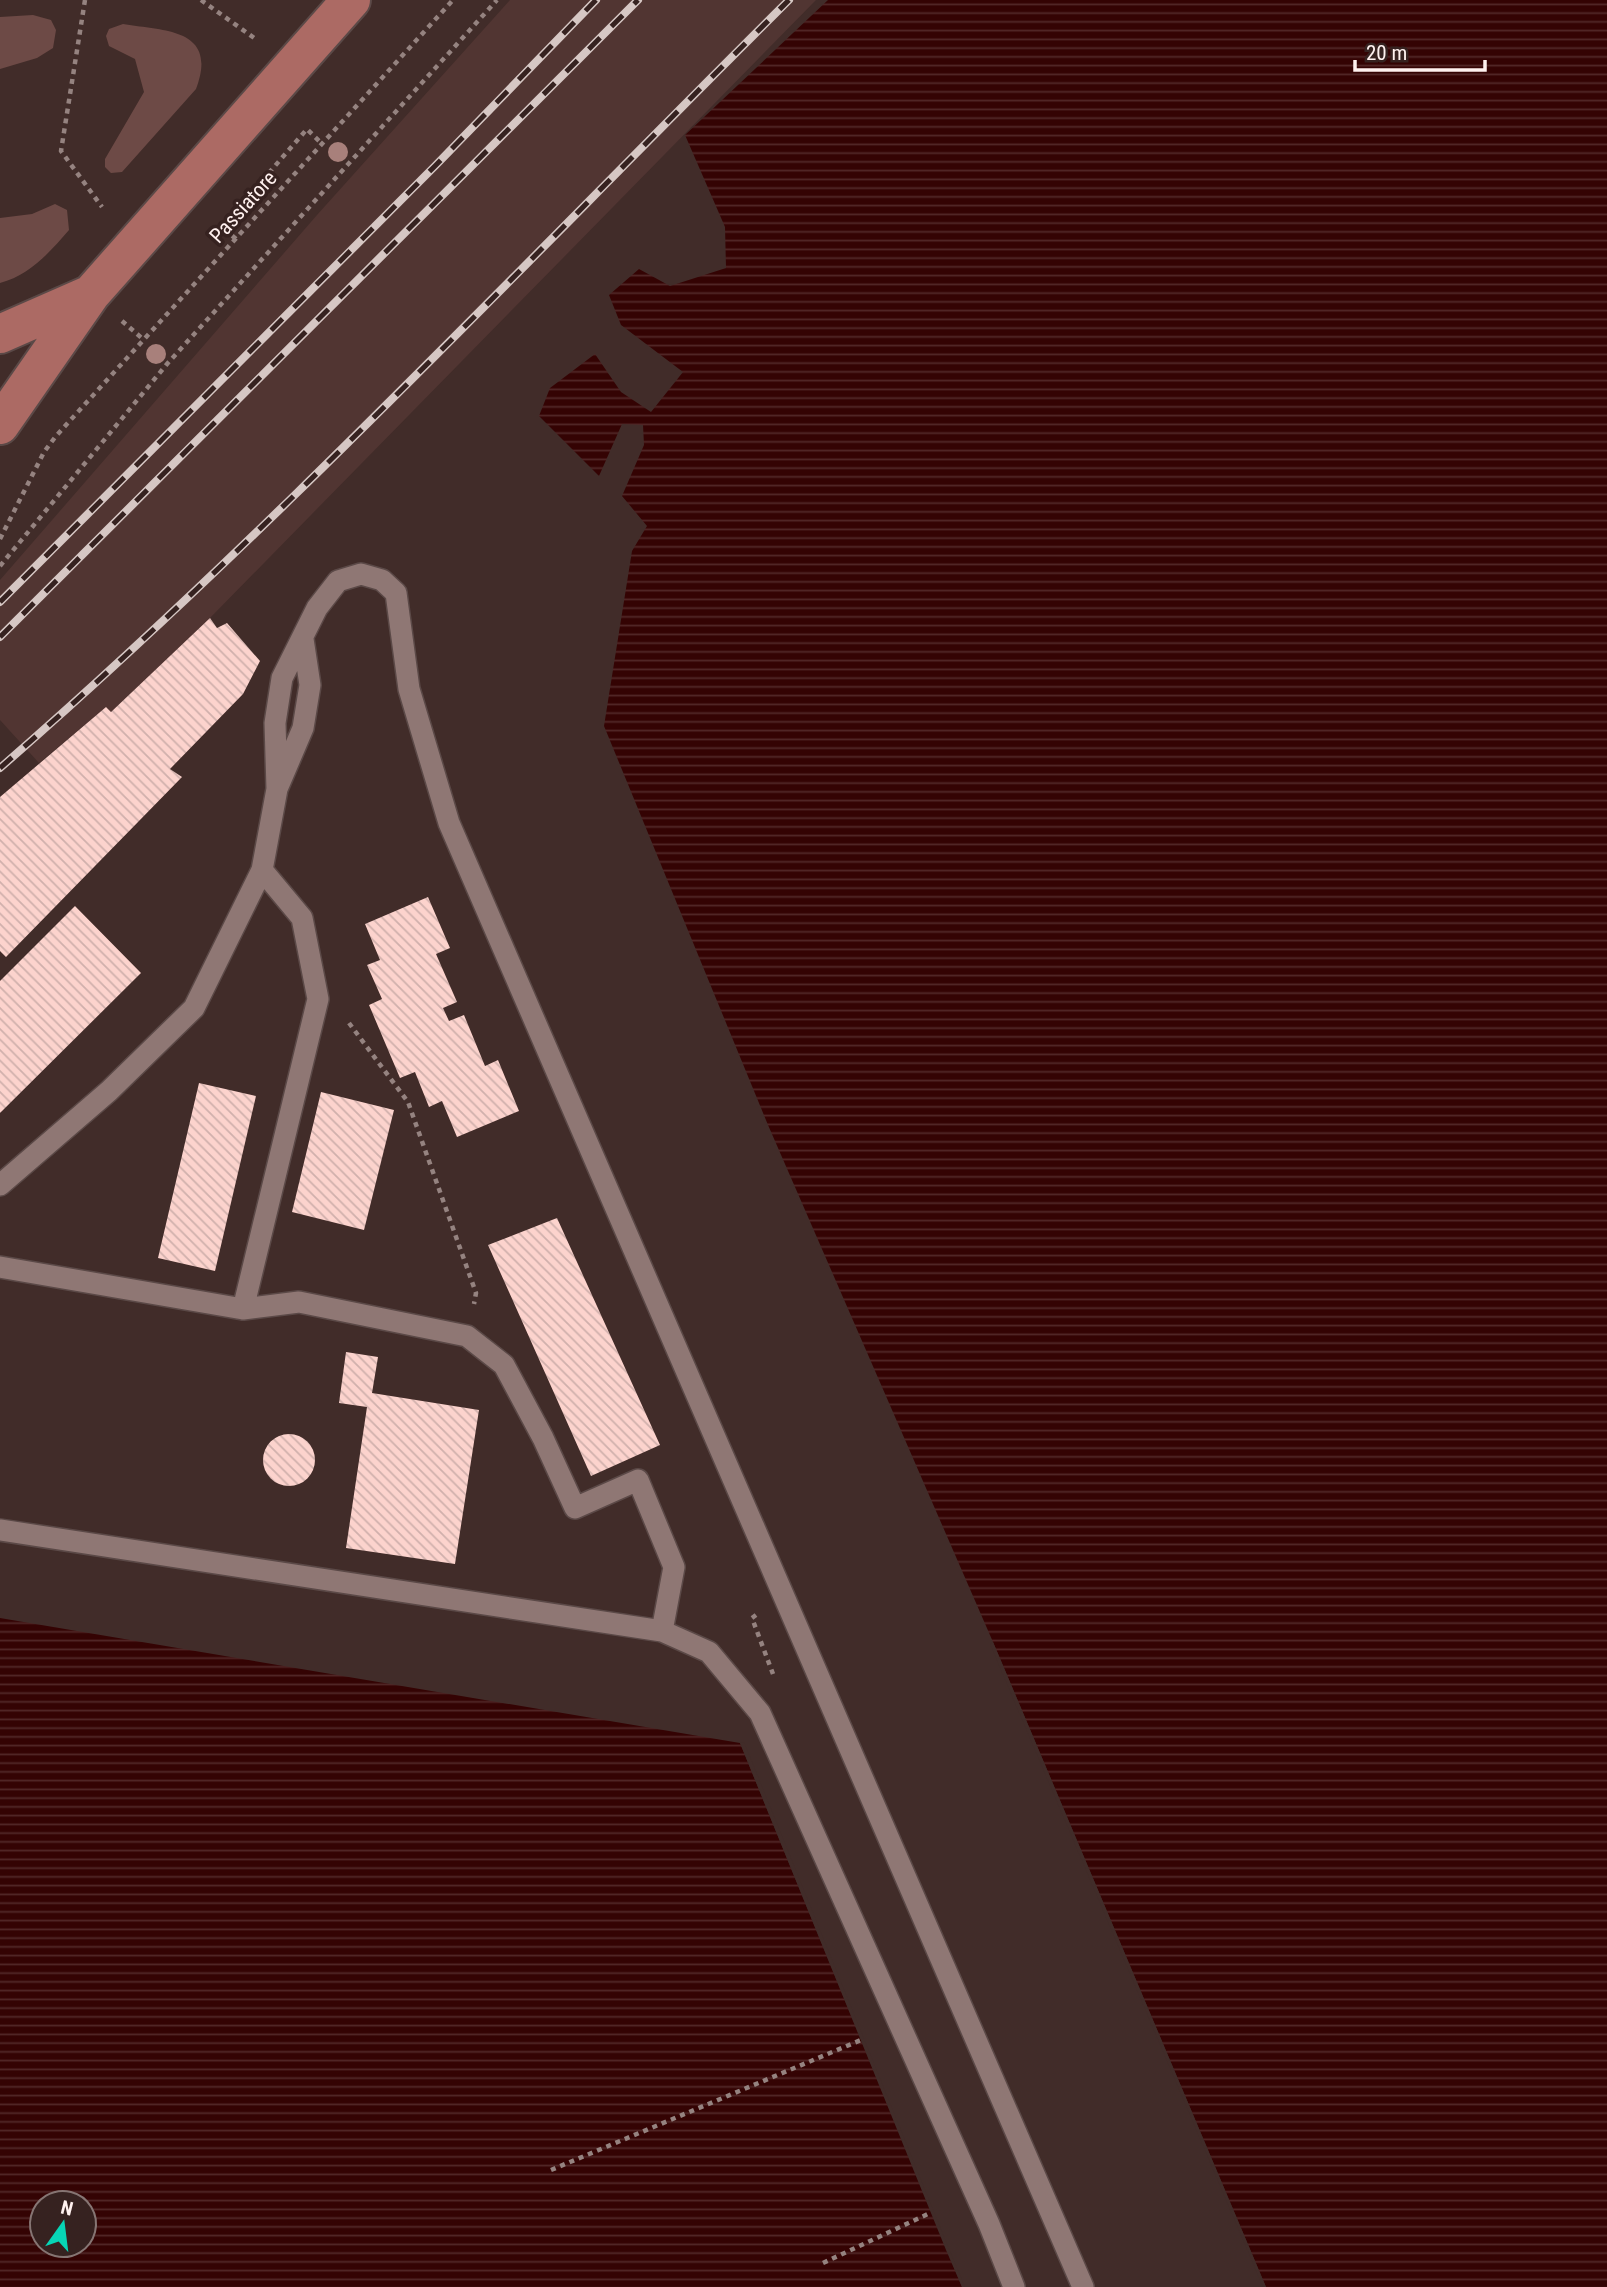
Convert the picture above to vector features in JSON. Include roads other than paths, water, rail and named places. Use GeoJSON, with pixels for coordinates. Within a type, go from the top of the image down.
{"type":"FeatureCollection","features":[{"type":"Feature","properties":{"kind":"main road"},"geometry":{"type":"LineString","coordinates":[[0,425],[91,294],[352,0]]}},
{"type":"Feature","properties":{"kind":"main road"},"geometry":{"type":"LineString","coordinates":[[0,334],[91,294]]}},
{"type":"Feature","properties":{"kind":"lane"},"geometry":{"type":"LineString","coordinates":[[0,1185],[109,1091],[194,1008],[262,870],[277,789],[275,723],[282,678],[317,608],[338,581],[361,574],[382,580],[396,593],[409,690],[449,823],[1083,2287]]}},
{"type":"Feature","properties":{"kind":"lane"},"geometry":{"type":"LineString","coordinates":[[277,789],[303,728],[310,685],[303,639]]}},
{"type":"Feature","properties":{"kind":"lane"},"geometry":{"type":"LineString","coordinates":[[243,1309],[318,999],[302,918],[262,870]]}},
{"type":"Feature","properties":{"kind":"lane"},"geometry":{"type":"LineString","coordinates":[[0,1267],[243,1309],[299,1302],[467,1336],[504,1365],[575,1508],[638,1480],[674,1567],[662,1631]]}},
{"type":"Feature","properties":{"kind":"lane"},"geometry":{"type":"LineString","coordinates":[[0,1530],[662,1631],[709,1652],[760,1713],[978,2199],[1014,2287]]}},
{"type":"Feature","properties":{"kind":"railway"},"geometry":{"type":"LineString","coordinates":[[0,602],[435,166],[596,0]]}},
{"type":"Feature","properties":{"kind":"railway"},"geometry":{"type":"LineString","coordinates":[[0,637],[638,0]]}},
{"type":"Feature","properties":{"kind":"railway"},"geometry":{"type":"LineString","coordinates":[[0,768],[103,676],[303,487],[789,0]]}}]}
